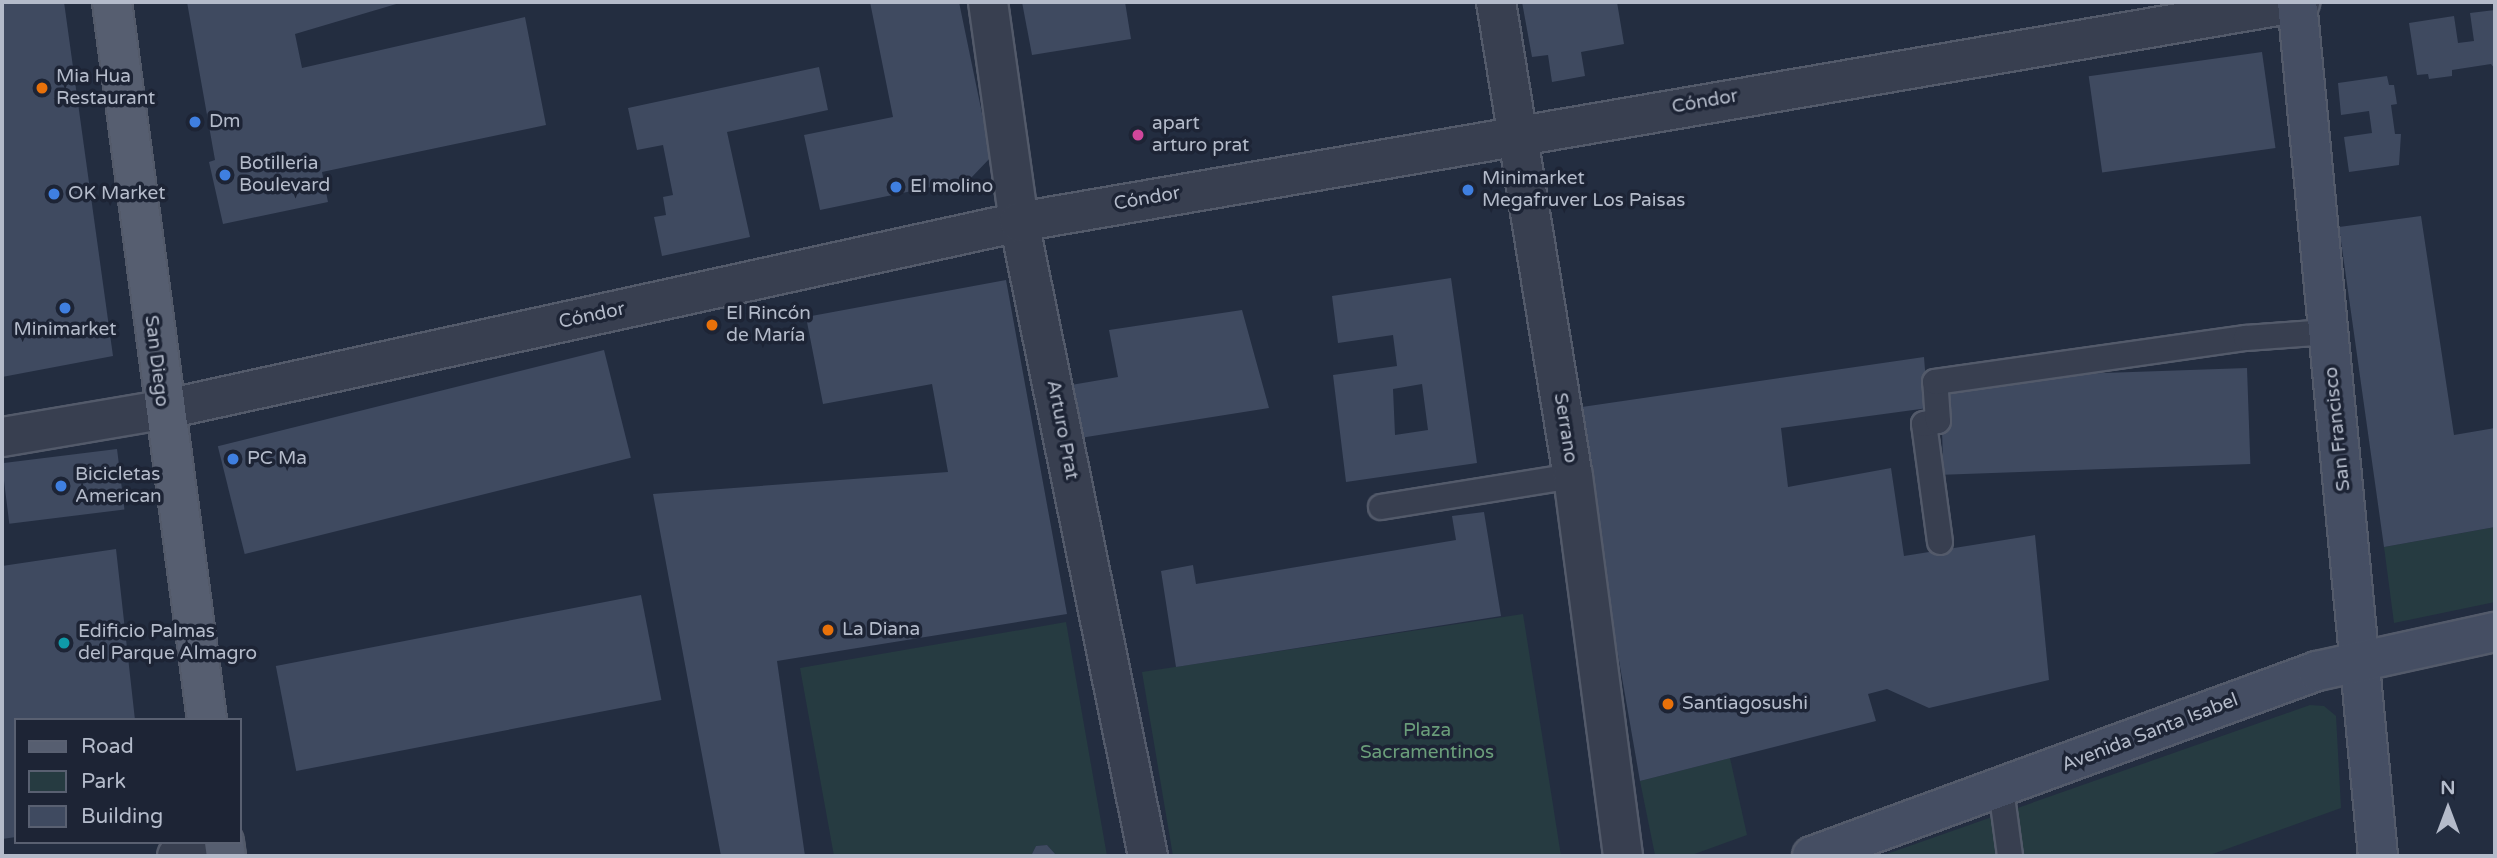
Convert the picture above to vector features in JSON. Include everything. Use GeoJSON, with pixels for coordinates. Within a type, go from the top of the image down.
{"type":"FeatureCollection","features":[{"type":"Feature","properties":{"kind":"main road","name":"San Diego"},"geometry":{"type":"LineString","coordinates":[[112,2],[162,410],[207,718]]}},
{"type":"Feature","properties":{"kind":"main road","name":"San Francisco"},"geometry":{"type":"LineString","coordinates":[[2298,2],[2328,332],[2362,658],[2378,856]]}},
{"type":"Feature","properties":{"kind":"main road","name":"Avenida Santa Isabel"},"geometry":{"type":"LineString","coordinates":[[1812,856],[2362,658],[2495,632]]}},
{"type":"Feature","properties":{"kind":"street","name":"Arturo Prat"},"geometry":{"type":"LineString","coordinates":[[988,2],[1019,222],[1148,856]]}},
{"type":"Feature","properties":{"kind":"street","name":"Serrano"},"geometry":{"type":"LineString","coordinates":[[1496,2],[1573,476],[1623,856]]}},
{"type":"Feature","properties":{"kind":"street","name":"Cóndor"},"geometry":{"type":"LineString","coordinates":[[2,436],[162,410],[1019,222],[1517,134],[2298,2]]}},
{"type":"Feature","properties":{"kind":"street"},"geometry":{"type":"LineString","coordinates":[[177,856],[225,849]]}},
{"type":"Feature","properties":{"kind":"lane"},"geometry":{"type":"LineString","coordinates":[[1940,542],[1924,424],[1938,421],[1935,382],[2246,338],[2328,332]]}},
{"type":"Feature","properties":{"kind":"lane"},"geometry":{"type":"LineString","coordinates":[[1381,507],[1573,476]]}},
{"type":"Feature","properties":{"kind":"lane"},"geometry":{"type":"LineString","coordinates":[[2001,789],[2010,856]]}},
{"type":"Feature","properties":{"kind":"green space"},"geometry":{"type":"Polygon","coordinates":[[[2495,527],[2495,602],[2394,623],[2384,547],[2495,527]]]}},
{"type":"Feature","properties":{"kind":"green space","name":"Plaza Sacramentinos"},"geometry":{"type":"Polygon","coordinates":[[[1523,614],[1561,856],[1173,856],[1142,672],[1523,614]]]}},
{"type":"Feature","properties":{"kind":"green space"},"geometry":{"type":"Polygon","coordinates":[[[1066,622],[1107,856],[1057,856],[1047,845],[1036,846],[1031,856],[834,856],[800,668],[1066,622]]]}},
{"type":"Feature","properties":{"kind":"green space"},"geometry":{"type":"Polygon","coordinates":[[[2310,705],[2324,706],[2336,716],[2341,808],[2207,856],[1881,856],[2310,705]]]}},
{"type":"Feature","properties":{"kind":"green space"},"geometry":{"type":"Polygon","coordinates":[[[1730,758],[1747,835],[1689,856],[1655,855],[1640,781],[1730,758]]]}},
{"type":"Feature","properties":{"kind":"building"},"geometry":{"type":"Polygon","coordinates":[[[2,2],[64,2],[113,356],[2,377],[2,2]]]}},
{"type":"Feature","properties":{"kind":"building"},"geometry":{"type":"Polygon","coordinates":[[[187,2],[403,2],[295,34],[302,68],[525,17],[546,125],[322,172],[328,202],[223,224],[209,162],[215,160],[187,2]]]}},
{"type":"Feature","properties":{"kind":"building"},"geometry":{"type":"Polygon","coordinates":[[[870,2],[959,2],[991,157],[970,179],[820,210],[804,135],[893,117],[870,2]]]}},
{"type":"Feature","properties":{"kind":"building"},"geometry":{"type":"Polygon","coordinates":[[[1022,2],[1125,2],[1131,39],[1032,55],[1022,2]]]}},
{"type":"Feature","properties":{"kind":"building"},"geometry":{"type":"Polygon","coordinates":[[[1522,2],[1617,2],[1624,44],[1581,52],[1585,76],[1552,82],[1548,55],[1532,57],[1522,2]]]}},
{"type":"Feature","properties":{"kind":"building"},"geometry":{"type":"Polygon","coordinates":[[[2495,10],[2495,69],[2491,64],[2452,70],[2452,76],[2429,79],[2428,74],[2417,75],[2409,23],[2454,16],[2458,43],[2474,41],[2470,13],[2495,10]]]}},
{"type":"Feature","properties":{"kind":"building"},"geometry":{"type":"Polygon","coordinates":[[[2262,52],[2275,148],[2102,172],[2089,76],[2262,52]]]}},
{"type":"Feature","properties":{"kind":"building"},"geometry":{"type":"Polygon","coordinates":[[[819,67],[828,110],[727,132],[750,237],[662,256],[654,217],[666,215],[663,197],[673,195],[663,145],[637,150],[628,108],[819,67]]]}},
{"type":"Feature","properties":{"kind":"building"},"geometry":{"type":"Polygon","coordinates":[[[2387,76],[2389,85],[2394,85],[2397,104],[2391,105],[2395,134],[2401,134],[2399,165],[2349,172],[2344,137],[2372,133],[2369,111],[2341,115],[2338,83],[2387,76]]]}},
{"type":"Feature","properties":{"kind":"building"},"geometry":{"type":"Polygon","coordinates":[[[2421,216],[2454,435],[2495,428],[2495,527],[2384,547],[2339,227],[2421,216]]]}},
{"type":"Feature","properties":{"kind":"building"},"geometry":{"type":"Polygon","coordinates":[[[1451,278],[1477,463],[1346,482],[1333,375],[1397,366],[1393,335],[1338,343],[1332,296],[1451,278]],[[1422,384],[1393,389],[1395,435],[1428,430],[1422,384]]]}},
{"type":"Feature","properties":{"kind":"building"},"geometry":{"type":"Polygon","coordinates":[[[1006,280],[1067,614],[777,661],[805,856],[721,856],[653,494],[948,472],[932,384],[823,404],[806,317],[1006,280]]]}},
{"type":"Feature","properties":{"kind":"building"},"geometry":{"type":"Polygon","coordinates":[[[1242,310],[1269,408],[1080,438],[1071,385],[1118,377],[1109,330],[1242,310]]]}},
{"type":"Feature","properties":{"kind":"building"},"geometry":{"type":"Polygon","coordinates":[[[604,350],[631,458],[245,554],[218,446],[604,350]]]}},
{"type":"Feature","properties":{"kind":"building"},"geometry":{"type":"Polygon","coordinates":[[[1924,357],[1928,408],[1781,428],[1788,487],[1891,468],[1904,556],[2035,535],[2049,680],[1929,708],[1887,689],[1868,694],[1876,721],[1640,781],[1575,408],[1924,357]]]}},
{"type":"Feature","properties":{"kind":"building"},"geometry":{"type":"Polygon","coordinates":[[[2247,368],[2250,464],[1944,475],[1940,379],[2247,368]]]}},
{"type":"Feature","properties":{"kind":"building","name":"Bicicletas American"},"geometry":{"type":"Polygon","coordinates":[[[117,449],[124,510],[9,524],[2,463],[117,449]]]}},
{"type":"Feature","properties":{"kind":"building"},"geometry":{"type":"Polygon","coordinates":[[[1484,512],[1501,616],[1176,667],[1161,571],[1193,565],[1196,584],[1456,540],[1452,516],[1484,512]]]}},
{"type":"Feature","properties":{"kind":"building","name":"Edificio Palmas del Parque Almagro"},"geometry":{"type":"Polygon","coordinates":[[[116,549],[135,718],[14,718],[14,837],[2,839],[2,566],[116,549]]]}},
{"type":"Feature","properties":{"kind":"building"},"geometry":{"type":"Polygon","coordinates":[[[641,595],[661,700],[296,771],[276,666],[641,595]]]}},
{"type":"Feature","properties":{"kind":"building"},"geometry":{"type":"Polygon","coordinates":[[[1047,845],[1057,856],[1031,856],[1036,846],[1047,845]]]}},
{"type":"Feature","properties":{"kind":"place","name":"Mia Hua Restaurant"},"geometry":{"type":"Point","coordinates":[42,88]}},
{"type":"Feature","properties":{"kind":"place","name":"Dm"},"geometry":{"type":"Point","coordinates":[195,122]}},
{"type":"Feature","properties":{"kind":"place","name":"apart arturo prat"},"geometry":{"type":"Point","coordinates":[1138,135]}},
{"type":"Feature","properties":{"kind":"place","name":"Botilleria Boulevard"},"geometry":{"type":"Point","coordinates":[225,175]}},
{"type":"Feature","properties":{"kind":"place","name":"El molino"},"geometry":{"type":"Point","coordinates":[896,187]}},
{"type":"Feature","properties":{"kind":"place","name":"Minimarket Megafruver Los Paisas"},"geometry":{"type":"Point","coordinates":[1468,190]}},
{"type":"Feature","properties":{"kind":"place","name":"OK Market"},"geometry":{"type":"Point","coordinates":[54,194]}},
{"type":"Feature","properties":{"kind":"place","name":"Minimarket"},"geometry":{"type":"Point","coordinates":[65,308]}},
{"type":"Feature","properties":{"kind":"place","name":"El Rincón de María"},"geometry":{"type":"Point","coordinates":[712,325]}},
{"type":"Feature","properties":{"kind":"place","name":"PC Ma"},"geometry":{"type":"Point","coordinates":[233,459]}},
{"type":"Feature","properties":{"kind":"place","name":"Bicicletas American"},"geometry":{"type":"Point","coordinates":[61,486]}},
{"type":"Feature","properties":{"kind":"place","name":"La Diana"},"geometry":{"type":"Point","coordinates":[828,630]}},
{"type":"Feature","properties":{"kind":"place","name":"Edificio Palmas del Parque Almagro"},"geometry":{"type":"Point","coordinates":[64,643]}},
{"type":"Feature","properties":{"kind":"place","name":"Santiagosushi"},"geometry":{"type":"Point","coordinates":[1668,704]}}]}
